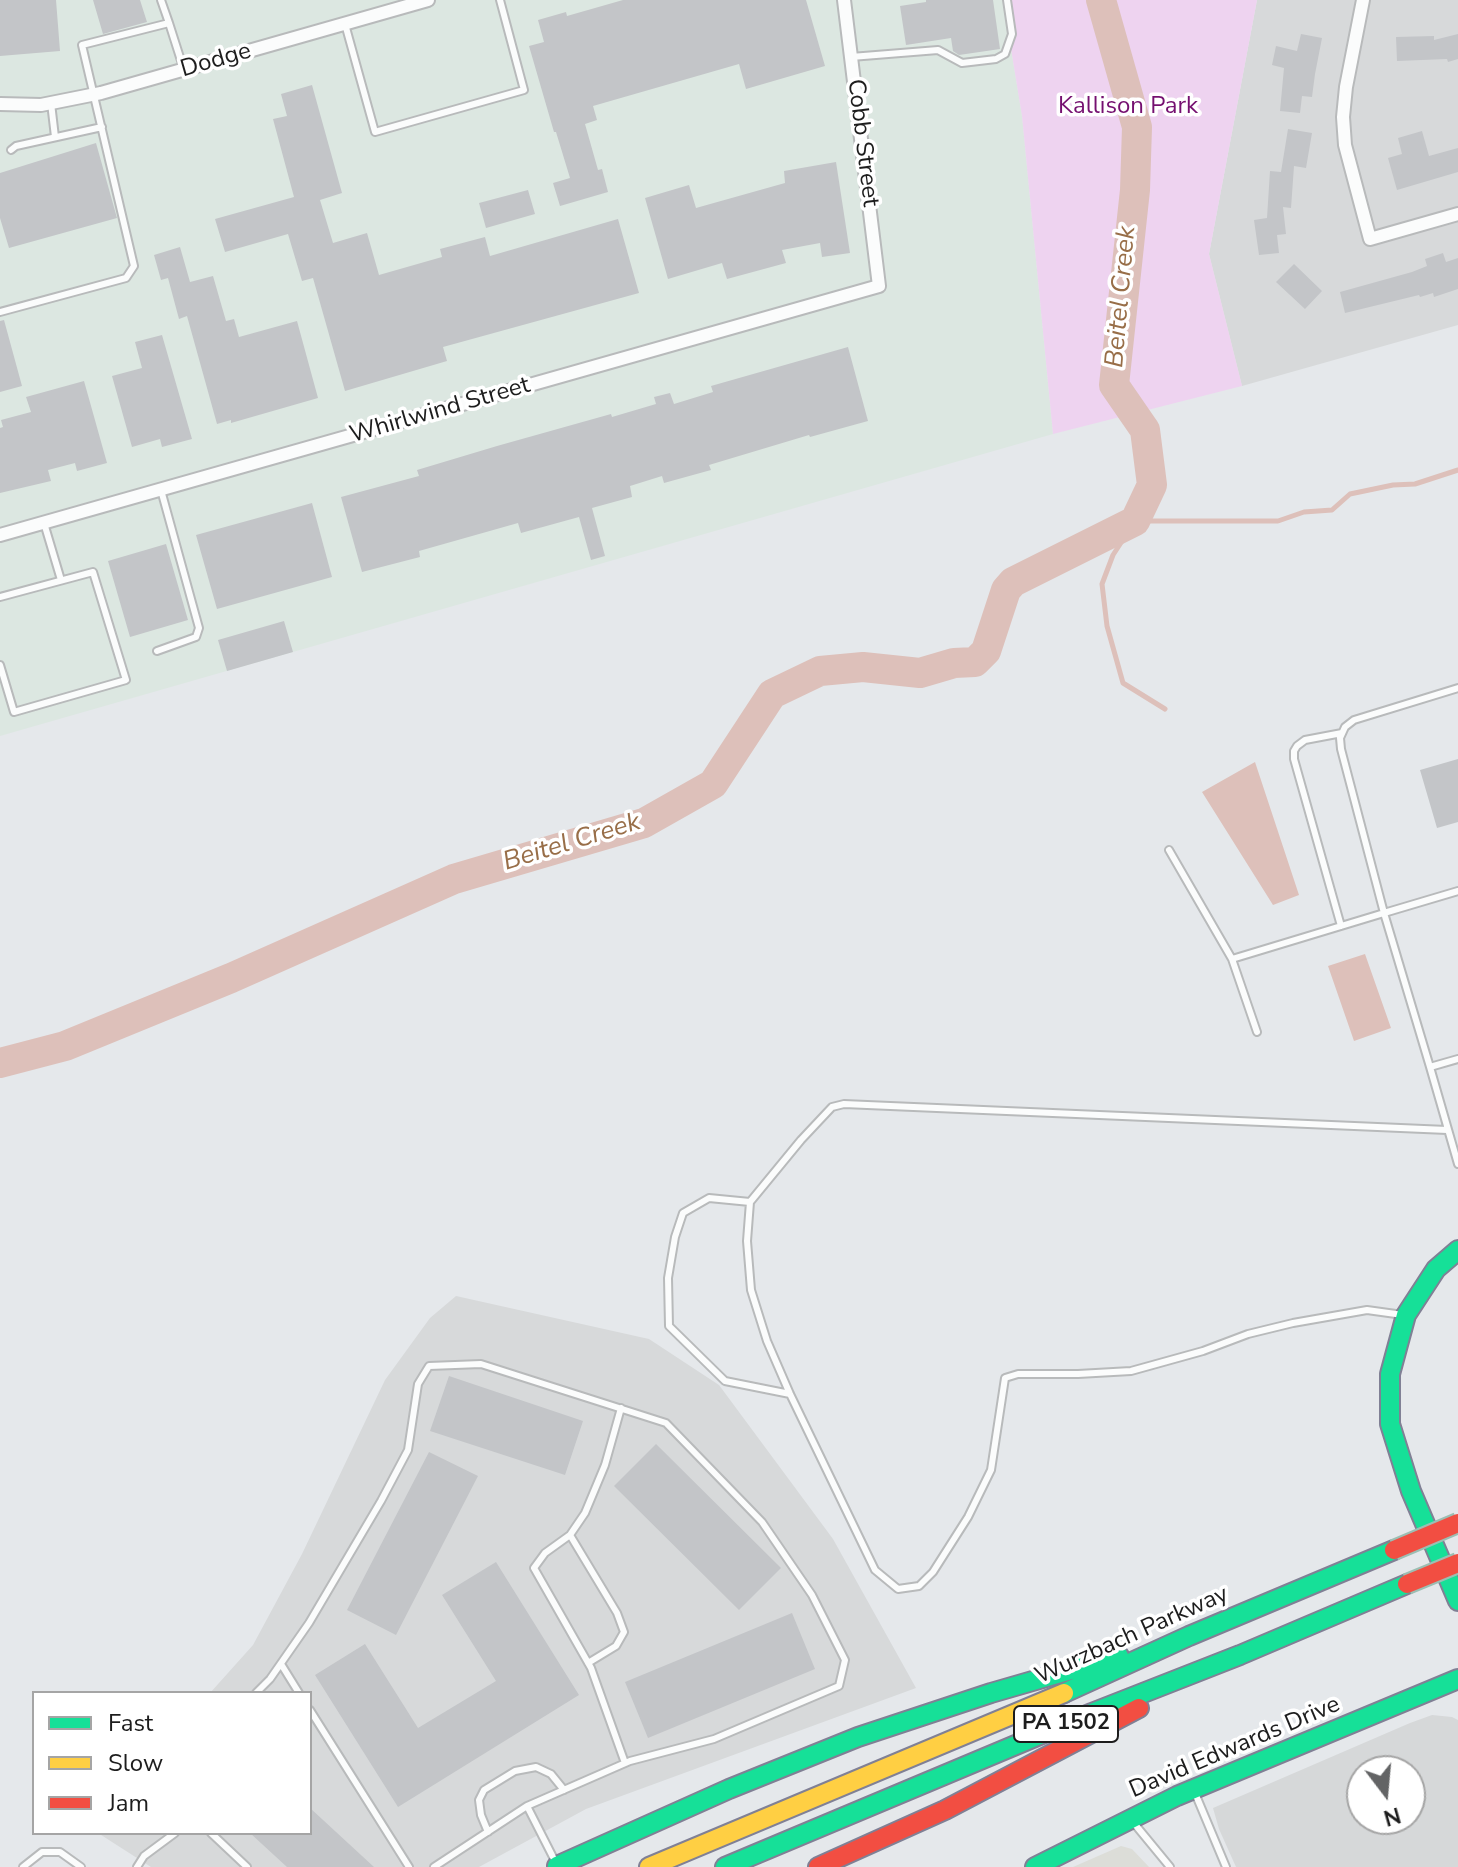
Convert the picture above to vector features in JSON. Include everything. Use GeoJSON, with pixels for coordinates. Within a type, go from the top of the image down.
{"type":"FeatureCollection","features":[{"type":"Feature","properties":{"kind":"main road"},"geometry":{"type":"LineString","coordinates":[[1458,1250],[1436,1269],[1406,1315],[1390,1374],[1390,1424],[1411,1491],[1458,1601]]}},
{"type":"Feature","properties":{"kind":"main road","name":"Wurzbach Parkway"},"geometry":{"type":"LineString","coordinates":[[649,1867],[1063,1694],[1189,1636],[1458,1523]]}},
{"type":"Feature","properties":{"kind":"main road","name":"PA 1502"},"geometry":{"type":"LineString","coordinates":[[725,1867],[1458,1563]]}},
{"type":"Feature","properties":{"kind":"main road"},"geometry":{"type":"LineString","coordinates":[[557,1867],[729,1789],[858,1737],[991,1693],[1189,1636]]}},
{"type":"Feature","properties":{"kind":"main road"},"geometry":{"type":"LineString","coordinates":[[818,1867],[945,1810],[1240,1655]]}},
{"type":"Feature","properties":{"kind":"main road","name":"David Edwards Drive"},"geometry":{"type":"LineString","coordinates":[[1035,1867],[1194,1789],[1458,1679]]}},
{"type":"Feature","properties":{"kind":"street","name":"Dodge"},"geometry":{"type":"LineString","coordinates":[[0,104],[41,105],[94,95],[428,0]]}},
{"type":"Feature","properties":{"kind":"street","name":"Cobb Street"},"geometry":{"type":"LineString","coordinates":[[844,0],[879,286]]}},
{"type":"Feature","properties":{"kind":"street"},"geometry":{"type":"LineString","coordinates":[[1363,0],[1343,117],[1345,145],[1370,239],[1458,214]]}},
{"type":"Feature","properties":{"kind":"street","name":"Whirlwind Street"},"geometry":{"type":"LineString","coordinates":[[0,535],[879,286]]}},
{"type":"Feature","properties":{"kind":"lane"},"geometry":{"type":"LineString","coordinates":[[161,0],[184,70]]}},
{"type":"Feature","properties":{"kind":"lane"},"geometry":{"type":"LineString","coordinates":[[345,24],[375,132],[524,90],[500,0]]}},
{"type":"Feature","properties":{"kind":"lane"},"geometry":{"type":"LineString","coordinates":[[851,57],[938,50],[962,63],[996,59],[1005,54],[1012,34],[1007,0]]}},
{"type":"Feature","properties":{"kind":"lane"},"geometry":{"type":"LineString","coordinates":[[0,312],[126,278],[134,266],[82,45],[169,23]]}},
{"type":"Feature","properties":{"kind":"lane"},"geometry":{"type":"LineString","coordinates":[[51,103],[55,137]]}},
{"type":"Feature","properties":{"kind":"lane"},"geometry":{"type":"LineString","coordinates":[[11,150],[16,146],[102,127]]}},
{"type":"Feature","properties":{"kind":"lane"},"geometry":{"type":"LineString","coordinates":[[157,651],[196,637],[199,628],[161,490]]}},
{"type":"Feature","properties":{"kind":"lane"},"geometry":{"type":"LineString","coordinates":[[44,523],[61,580]]}},
{"type":"Feature","properties":{"kind":"lane"},"geometry":{"type":"LineString","coordinates":[[0,597],[93,572],[126,680],[14,712],[0,665]]}},
{"type":"Feature","properties":{"kind":"lane"},"geometry":{"type":"LineString","coordinates":[[1458,688],[1354,720],[1345,727],[1340,738],[1384,913],[1458,1164]]}},
{"type":"Feature","properties":{"kind":"lane"},"geometry":{"type":"LineString","coordinates":[[1341,926],[1294,751],[1305,740],[1342,733]]}},
{"type":"Feature","properties":{"kind":"lane"},"geometry":{"type":"LineString","coordinates":[[1169,850],[1232,959],[1257,1032]]}},
{"type":"Feature","properties":{"kind":"lane"},"geometry":{"type":"LineString","coordinates":[[1232,959],[1458,891]]}},
{"type":"Feature","properties":{"kind":"lane"},"geometry":{"type":"LineString","coordinates":[[1430,1067],[1458,1059]]}},
{"type":"Feature","properties":{"kind":"lane"},"geometry":{"type":"LineString","coordinates":[[1406,1315],[1367,1310],[1293,1323],[1131,1371],[1018,1374],[1005,1378],[991,1470],[968,1517],[933,1572],[919,1586],[898,1589],[875,1570],[767,1341],[751,1290],[747,1241],[750,1202],[832,1107],[844,1104],[1447,1130]]}},
{"type":"Feature","properties":{"kind":"lane"},"geometry":{"type":"LineString","coordinates":[[750,1202],[709,1198],[683,1213],[668,1278],[669,1326],[725,1381],[790,1394]]}},
{"type":"Feature","properties":{"kind":"lane"},"geometry":{"type":"LineString","coordinates":[[258,1691],[309,1623],[408,1450],[418,1384],[429,1366],[481,1364],[666,1423],[762,1522],[812,1595],[845,1660],[839,1686],[714,1739],[625,1763],[527,1806],[434,1867]]}},
{"type":"Feature","properties":{"kind":"lane"},"geometry":{"type":"LineString","coordinates":[[621,1408],[605,1465],[585,1513],[570,1535],[545,1553],[534,1568],[588,1663],[625,1763]]}},
{"type":"Feature","properties":{"kind":"lane"},"geometry":{"type":"LineString","coordinates":[[570,1535],[617,1613],[624,1632],[616,1646],[588,1663]]}},
{"type":"Feature","properties":{"kind":"lane"},"geometry":{"type":"LineString","coordinates":[[281,1664],[298,1691]]}},
{"type":"Feature","properties":{"kind":"lane"},"geometry":{"type":"LineString","coordinates":[[312,1713],[409,1867]]}},
{"type":"Feature","properties":{"kind":"lane"},"geometry":{"type":"LineString","coordinates":[[488,1832],[479,1800],[484,1790],[515,1771],[536,1767],[551,1774],[564,1790]]}},
{"type":"Feature","properties":{"kind":"lane"},"geometry":{"type":"LineString","coordinates":[[1194,1789],[1226,1867]]}},
{"type":"Feature","properties":{"kind":"lane"},"geometry":{"type":"LineString","coordinates":[[527,1806],[557,1867]]}},
{"type":"Feature","properties":{"kind":"lane"},"geometry":{"type":"LineString","coordinates":[[1131,1819],[1170,1867]]}},
{"type":"Feature","properties":{"kind":"lane"},"geometry":{"type":"LineString","coordinates":[[137,1867],[144,1856],[172,1835]]}},
{"type":"Feature","properties":{"kind":"lane"},"geometry":{"type":"LineString","coordinates":[[213,1835],[247,1867]]}},
{"type":"Feature","properties":{"kind":"lane"},"geometry":{"type":"LineString","coordinates":[[23,1867],[42,1852],[60,1852],[81,1867]]}},
{"type":"Feature","properties":{"kind":"shaded area"},"geometry":{"type":"Polygon","coordinates":[[[0,0],[1003,0],[1022,116],[1053,434],[0,736],[0,0]]]}},
{"type":"Feature","properties":{"kind":"shaded area"},"geometry":{"type":"Polygon","coordinates":[[[1257,0],[1458,0],[1458,325],[1242,386],[1209,254],[1257,0]]]}},
{"type":"Feature","properties":{"kind":"shaded area"},"geometry":{"type":"Polygon","coordinates":[[[1255,762],[1299,895],[1273,905],[1202,792],[1255,762]]]}},
{"type":"Feature","properties":{"kind":"shaded area"},"geometry":{"type":"Polygon","coordinates":[[[1365,954],[1391,1028],[1354,1041],[1328,966],[1365,954]]]}},
{"type":"Feature","properties":{"kind":"shaded area"},"geometry":{"type":"Polygon","coordinates":[[[456,1296],[649,1339],[719,1385],[833,1539],[916,1688],[586,1809],[479,1867],[151,1867],[101,1835],[312,1835],[312,1691],[212,1691],[253,1645],[302,1554],[385,1380],[430,1318],[456,1296]]]}},
{"type":"Feature","properties":{"kind":"shaded area"},"geometry":{"type":"Polygon","coordinates":[[[1432,1715],[1458,1720],[1458,1867],[1236,1867],[1213,1808],[1432,1715]]]}},
{"type":"Feature","properties":{"kind":"shaded area"},"geometry":{"type":"Polygon","coordinates":[[[1121,1846],[1132,1849],[1149,1867],[1073,1867],[1121,1846]]]}},
{"type":"Feature","properties":{"kind":"green space","name":"Kallison Park"},"geometry":{"type":"Polygon","coordinates":[[[1003,0],[1257,0],[1209,254],[1242,386],[1053,434],[1022,116],[1003,0]]]}},
{"type":"Feature","properties":{"kind":"building"},"geometry":{"type":"Polygon","coordinates":[[[0,0],[56,0],[60,51],[0,56],[0,0]]]}},
{"type":"Feature","properties":{"kind":"building"},"geometry":{"type":"Polygon","coordinates":[[[93,0],[140,0],[147,22],[103,34],[93,0]]]}},
{"type":"Feature","properties":{"kind":"building"},"geometry":{"type":"Polygon","coordinates":[[[623,0],[806,0],[825,66],[746,89],[739,64],[593,106],[597,120],[585,124],[598,170],[602,169],[608,192],[560,206],[553,183],[570,178],[529,46],[544,42],[538,20],[566,12],[567,16],[623,0]]]}},
{"type":"Feature","properties":{"kind":"building"},"geometry":{"type":"Polygon","coordinates":[[[926,0],[993,0],[1000,49],[959,55],[953,51],[951,38],[906,45],[900,6],[926,0]]]}},
{"type":"Feature","properties":{"kind":"building"},"geometry":{"type":"Polygon","coordinates":[[[1301,34],[1322,38],[1312,97],[1302,96],[1300,113],[1280,111],[1284,68],[1272,65],[1276,46],[1297,51],[1301,34]]]}},
{"type":"Feature","properties":{"kind":"building"},"geometry":{"type":"Polygon","coordinates":[[[1458,34],[1458,59],[1448,62],[1447,59],[1397,61],[1396,37],[1434,36],[1434,40],[1458,34]]]}},
{"type":"Feature","properties":{"kind":"building"},"geometry":{"type":"Polygon","coordinates":[[[312,85],[342,193],[320,200],[333,243],[367,233],[379,275],[442,257],[440,249],[485,237],[490,256],[618,219],[639,293],[443,347],[447,361],[345,391],[313,278],[302,281],[288,234],[225,252],[215,219],[294,197],[273,119],[287,116],[281,94],[312,85]]]}},
{"type":"Feature","properties":{"kind":"building"},"geometry":{"type":"Polygon","coordinates":[[[1288,129],[1312,133],[1306,168],[1294,166],[1291,208],[1283,207],[1286,234],[1277,235],[1279,253],[1259,255],[1254,220],[1267,218],[1270,171],[1281,172],[1288,129]]]}},
{"type":"Feature","properties":{"kind":"building"},"geometry":{"type":"Polygon","coordinates":[[[1422,131],[1429,156],[1458,148],[1458,172],[1397,190],[1388,158],[1402,154],[1398,138],[1422,131]]]}},
{"type":"Feature","properties":{"kind":"building"},"geometry":{"type":"Polygon","coordinates":[[[96,143],[117,218],[9,248],[0,218],[0,173],[96,143]]]}},
{"type":"Feature","properties":{"kind":"building"},"geometry":{"type":"Polygon","coordinates":[[[836,162],[850,253],[822,257],[820,243],[782,250],[786,263],[727,279],[722,263],[668,279],[645,198],[689,185],[696,208],[785,183],[784,171],[836,162]]]}},
{"type":"Feature","properties":{"kind":"building"},"geometry":{"type":"Polygon","coordinates":[[[528,190],[535,214],[486,228],[479,203],[528,190]]]}},
{"type":"Feature","properties":{"kind":"building"},"geometry":{"type":"Polygon","coordinates":[[[180,247],[190,282],[213,276],[226,321],[234,319],[239,337],[297,321],[318,398],[231,423],[231,420],[217,424],[187,316],[179,319],[168,278],[161,280],[154,255],[180,247]]]}},
{"type":"Feature","properties":{"kind":"building"},"geometry":{"type":"Polygon","coordinates":[[[1443,253],[1446,262],[1458,258],[1458,289],[1434,297],[1433,293],[1419,295],[1345,313],[1340,292],[1412,272],[1427,266],[1425,259],[1443,253]]]}},
{"type":"Feature","properties":{"kind":"building"},"geometry":{"type":"Polygon","coordinates":[[[1294,264],[1322,291],[1305,309],[1276,282],[1294,264]]]}},
{"type":"Feature","properties":{"kind":"building"},"geometry":{"type":"Polygon","coordinates":[[[4,320],[22,386],[0,392],[0,321],[4,320]]]}},
{"type":"Feature","properties":{"kind":"building"},"geometry":{"type":"Polygon","coordinates":[[[162,335],[192,439],[162,447],[160,439],[132,447],[112,376],[142,368],[135,342],[162,335]]]}},
{"type":"Feature","properties":{"kind":"building"},"geometry":{"type":"Polygon","coordinates":[[[848,347],[868,421],[709,465],[711,470],[664,483],[662,476],[630,486],[632,497],[592,508],[605,556],[591,560],[579,517],[521,533],[518,523],[419,551],[420,557],[362,572],[341,497],[419,476],[417,470],[497,446],[656,404],[654,397],[670,393],[674,404],[713,392],[711,386],[848,347]]]}},
{"type":"Feature","properties":{"kind":"building"},"geometry":{"type":"Polygon","coordinates":[[[84,381],[107,463],[77,471],[75,463],[48,470],[51,481],[0,493],[1,420],[31,412],[26,397],[84,381]]]}},
{"type":"Feature","properties":{"kind":"building"},"geometry":{"type":"Polygon","coordinates":[[[312,503],[332,577],[217,609],[196,535],[312,503]]]}},
{"type":"Feature","properties":{"kind":"building"},"geometry":{"type":"Polygon","coordinates":[[[166,544],[188,620],[130,637],[108,561],[166,544]]]}},
{"type":"Feature","properties":{"kind":"building"},"geometry":{"type":"Polygon","coordinates":[[[284,621],[293,652],[227,671],[218,640],[284,621]]]}},
{"type":"Feature","properties":{"kind":"building"},"geometry":{"type":"Polygon","coordinates":[[[1458,759],[1458,822],[1437,828],[1420,770],[1458,759]]]}},
{"type":"Feature","properties":{"kind":"building"},"geometry":{"type":"Polygon","coordinates":[[[449,1376],[583,1421],[565,1475],[430,1431],[449,1376]]]}},
{"type":"Feature","properties":{"kind":"building"},"geometry":{"type":"Polygon","coordinates":[[[656,1444],[781,1568],[739,1610],[614,1486],[656,1444]]]}},
{"type":"Feature","properties":{"kind":"building"},"geometry":{"type":"Polygon","coordinates":[[[429,1452],[478,1476],[396,1635],[347,1610],[429,1452]]]}},
{"type":"Feature","properties":{"kind":"building"},"geometry":{"type":"Polygon","coordinates":[[[496,1562],[579,1695],[398,1807],[315,1675],[365,1644],[418,1728],[496,1681],[442,1595],[496,1562]]]}},
{"type":"Feature","properties":{"kind":"building"},"geometry":{"type":"Polygon","coordinates":[[[792,1613],[815,1669],[648,1738],[625,1682],[792,1613]]]}},
{"type":"Feature","properties":{"kind":"building"},"geometry":{"type":"Polygon","coordinates":[[[312,1810],[374,1867],[287,1867],[252,1835],[312,1835],[312,1810]]]}},
{"type":"Feature","properties":{"kind":"waterway","name":"Beitel Creek"},"geometry":{"type":"LineString","coordinates":[[0,1063],[65,1046],[231,978],[454,879],[644,823],[713,784],[772,694],[820,671],[863,667],[920,673],[954,663],[975,662],[986,651],[1006,590],[1013,582],[1135,521],[1152,485],[1145,430],[1114,385],[1135,190],[1137,127],[1101,0]]}},
{"type":"Feature","properties":{"kind":"waterway"},"geometry":{"type":"LineString","coordinates":[[1165,709],[1123,683],[1107,626],[1102,584],[1113,555],[1135,521],[1278,521],[1304,512],[1332,510],[1350,494],[1415,484],[1458,470]]}},
{"type":"Feature","properties":{"kind":"traffic: fast"},"geometry":{"type":"LineString","coordinates":[[1458,1250],[1436,1269],[1406,1315],[1390,1374],[1390,1424],[1411,1491],[1458,1601]]}},
{"type":"Feature","properties":{"kind":"traffic: fast"},"geometry":{"type":"LineString","coordinates":[[1064,1693],[1189,1636],[1394,1550]]}},
{"type":"Feature","properties":{"kind":"traffic: fast"},"geometry":{"type":"LineString","coordinates":[[725,1867],[1407,1584]]}},
{"type":"Feature","properties":{"kind":"traffic: fast"},"geometry":{"type":"LineString","coordinates":[[557,1866],[729,1789],[858,1737],[991,1693],[1119,1656]]}},
{"type":"Feature","properties":{"kind":"traffic: fast"},"geometry":{"type":"LineString","coordinates":[[1035,1867],[1177,1796],[1458,1679]]}},
{"type":"Feature","properties":{"kind":"traffic: slow"},"geometry":{"type":"LineString","coordinates":[[649,1867],[1064,1693]]}},
{"type":"Feature","properties":{"kind":"traffic: jam"},"geometry":{"type":"LineString","coordinates":[[1394,1550],[1458,1523]]}},
{"type":"Feature","properties":{"kind":"traffic: jam"},"geometry":{"type":"LineString","coordinates":[[1407,1584],[1458,1563]]}},
{"type":"Feature","properties":{"kind":"traffic: jam"},"geometry":{"type":"LineString","coordinates":[[818,1867],[945,1810],[1139,1708]]}}]}
